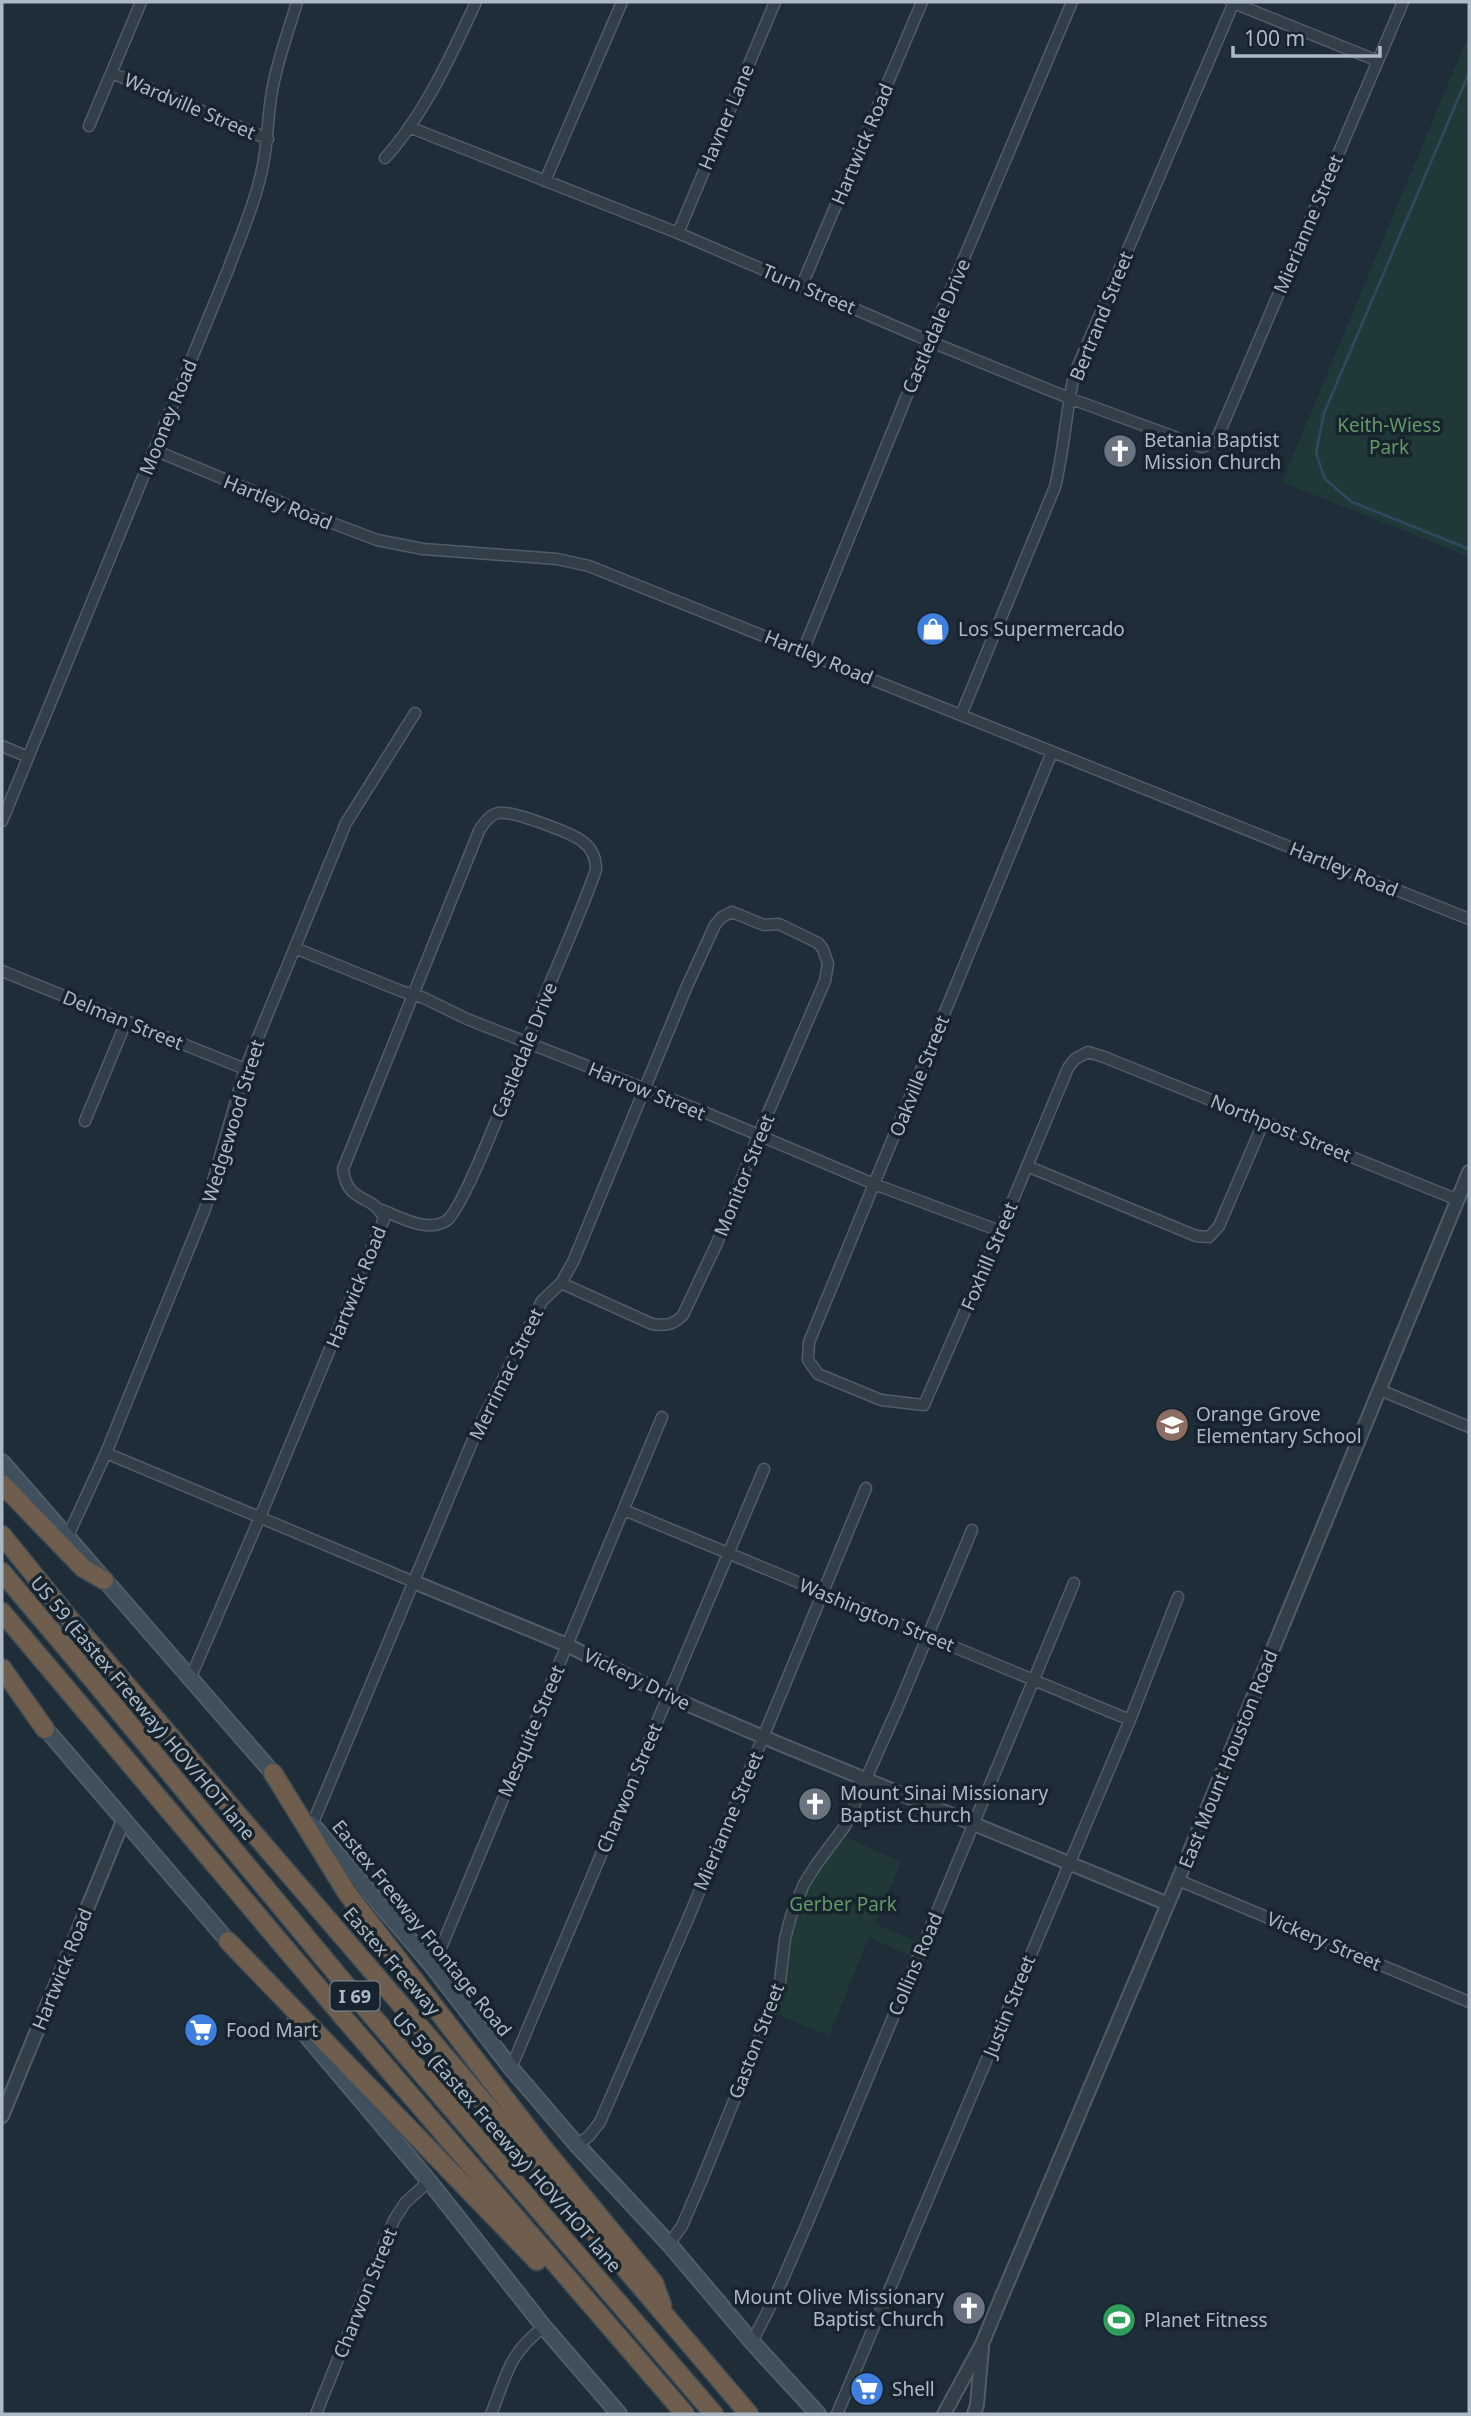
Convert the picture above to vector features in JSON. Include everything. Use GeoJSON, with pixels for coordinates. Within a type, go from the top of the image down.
{"type":"FeatureCollection","features":[{"type":"Feature","properties":{"kind":"highway"},"geometry":{"type":"LineString","coordinates":[[2,1484],[83,1568],[104,1580]]}},
{"type":"Feature","properties":{"kind":"highway","name":"Eastex Freeway"},"geometry":{"type":"LineString","coordinates":[[2,1535],[69,1618],[749,2414]]}},
{"type":"Feature","properties":{"kind":"highway","name":"US 59 (Eastex Freeway) HOV/HOT lane"},"geometry":{"type":"LineString","coordinates":[[2,1572],[350,1990],[714,2414]]}},
{"type":"Feature","properties":{"kind":"highway","name":"I 69"},"geometry":{"type":"LineString","coordinates":[[2,1612],[335,2007],[685,2414]]}},
{"type":"Feature","properties":{"kind":"highway"},"geometry":{"type":"LineString","coordinates":[[2,1668],[45,1729]]}},
{"type":"Feature","properties":{"kind":"highway"},"geometry":{"type":"LineString","coordinates":[[273,1773],[347,1893],[544,2149],[654,2283],[667,2318]]}},
{"type":"Feature","properties":{"kind":"highway"},"geometry":{"type":"LineString","coordinates":[[228,1941],[543,2267],[583,2297]]}},
{"type":"Feature","properties":{"kind":"main road","name":"Eastex Freeway Frontage Road"},"geometry":{"type":"LineString","coordinates":[[2,1462],[273,1773],[312,1825],[433,1968],[511,2068],[577,2145],[669,2244],[751,2342],[818,2414]]}},
{"type":"Feature","properties":{"kind":"main road"},"geometry":{"type":"LineString","coordinates":[[2,1677],[228,1941],[429,2182],[544,2327],[619,2414]]}},
{"type":"Feature","properties":{"kind":"street"},"geometry":{"type":"LineString","coordinates":[[89,126],[141,2]]}},
{"type":"Feature","properties":{"kind":"street","name":"Mooney Road"},"geometry":{"type":"LineString","coordinates":[[2,821],[252,205],[268,139],[270,104],[277,68],[297,2]]}},
{"type":"Feature","properties":{"kind":"street"},"geometry":{"type":"LineString","coordinates":[[385,158],[401,141],[443,70],[476,2]]}},
{"type":"Feature","properties":{"kind":"street"},"geometry":{"type":"LineString","coordinates":[[545,181],[622,2]]}},
{"type":"Feature","properties":{"kind":"street","name":"Havner Lane"},"geometry":{"type":"LineString","coordinates":[[678,233],[775,2]]}},
{"type":"Feature","properties":{"kind":"street","name":"Hartwick Road"},"geometry":{"type":"LineString","coordinates":[[802,285],[922,2]]}},
{"type":"Feature","properties":{"kind":"street","name":"Castledale Drive"},"geometry":{"type":"LineString","coordinates":[[803,651],[929,341],[1072,2]]}},
{"type":"Feature","properties":{"kind":"street"},"geometry":{"type":"LineString","coordinates":[[1233,2],[1378,61]]}},
{"type":"Feature","properties":{"kind":"street","name":"Bertrand Street"},"geometry":{"type":"LineString","coordinates":[[961,715],[1055,487],[1074,375],[1233,2]]}},
{"type":"Feature","properties":{"kind":"street","name":"Mierianne Street"},"geometry":{"type":"LineString","coordinates":[[1210,444],[1218,436],[1403,2]]}},
{"type":"Feature","properties":{"kind":"street","name":"Wardville Street"},"geometry":{"type":"LineString","coordinates":[[111,73],[268,139]]}},
{"type":"Feature","properties":{"kind":"street","name":"Turn Street"},"geometry":{"type":"LineString","coordinates":[[409,127],[678,233],[1069,398],[1198,447],[1210,444]]}},
{"type":"Feature","properties":{"kind":"street","name":"Hartley Road"},"geometry":{"type":"LineString","coordinates":[[154,450],[377,540],[423,549],[574,562],[630,581],[1469,919]]}},
{"type":"Feature","properties":{"kind":"street","name":"Wedgewood Street"},"geometry":{"type":"LineString","coordinates":[[67,1538],[106,1453],[205,1209],[245,1069],[346,823],[415,713]]}},
{"type":"Feature","properties":{"kind":"street"},"geometry":{"type":"LineString","coordinates":[[2,747],[28,757]]}},
{"type":"Feature","properties":{"kind":"street","name":"Oakville Street"},"geometry":{"type":"LineString","coordinates":[[844,1385],[818,1374],[811,1367],[807,1352],[1052,752]]}},
{"type":"Feature","properties":{"kind":"street","name":"Hartwick Road"},"geometry":{"type":"LineString","coordinates":[[190,1679],[384,1219],[381,1210],[353,1194],[345,1183],[343,1169],[472,847],[486,820],[498,813],[519,815],[554,829]]}},
{"type":"Feature","properties":{"kind":"street","name":"Castledale Drive"},"geometry":{"type":"LineString","coordinates":[[381,1210],[423,1225],[435,1226],[453,1215],[494,1124],[596,870],[596,859],[581,840],[554,829]]}},
{"type":"Feature","properties":{"kind":"street","name":"Merrimac Street"},"geometry":{"type":"LineString","coordinates":[[312,1825],[481,1423],[542,1301],[561,1283],[587,1231],[706,942],[722,917],[732,912],[764,925],[779,924],[785,928]]}},
{"type":"Feature","properties":{"kind":"street","name":"Monitor Street"},"geometry":{"type":"LineString","coordinates":[[561,1283],[652,1324],[666,1326],[678,1321],[689,1306],[827,972],[827,956],[818,943],[785,928]]}},
{"type":"Feature","properties":{"kind":"street","name":"Harrow Street"},"geometry":{"type":"LineString","coordinates":[[295,948],[874,1184],[1000,1231]]}},
{"type":"Feature","properties":{"kind":"street","name":"Delman Street"},"geometry":{"type":"LineString","coordinates":[[2,971],[245,1069]]}},
{"type":"Feature","properties":{"kind":"street"},"geometry":{"type":"LineString","coordinates":[[85,1121],[126,1022]]}},
{"type":"Feature","properties":{"kind":"street","name":"Foxhill Street"},"geometry":{"type":"LineString","coordinates":[[844,1385],[881,1400],[925,1405],[1068,1068],[1075,1059],[1088,1052],[1104,1057]]}},
{"type":"Feature","properties":{"kind":"street","name":"Northpost Street"},"geometry":{"type":"LineString","coordinates":[[1104,1057],[1458,1200]]}},
{"type":"Feature","properties":{"kind":"street"},"geometry":{"type":"LineString","coordinates":[[1027,1166],[1196,1236],[1209,1237],[1219,1226],[1264,1121]]}},
{"type":"Feature","properties":{"kind":"street","name":"East Mount Houston Road"},"geometry":{"type":"LineString","coordinates":[[948,2413],[982,2344],[1168,1904],[1469,1172]]}},
{"type":"Feature","properties":{"kind":"street"},"geometry":{"type":"LineString","coordinates":[[1380,1390],[1469,1427]]}},
{"type":"Feature","properties":{"kind":"street","name":"Mesquite Street"},"geometry":{"type":"LineString","coordinates":[[433,1968],[662,1417]]}},
{"type":"Feature","properties":{"kind":"street","name":"Vickery Drive"},"geometry":{"type":"LineString","coordinates":[[106,1453],[567,1645],[668,1696],[763,1737],[1168,1904]]}},
{"type":"Feature","properties":{"kind":"street","name":"Charwon Street"},"geometry":{"type":"LineString","coordinates":[[511,2068],[764,1469]]}},
{"type":"Feature","properties":{"kind":"street","name":"Mierianne Street"},"geometry":{"type":"LineString","coordinates":[[577,2145],[589,2136],[600,2122],[866,1488]]}},
{"type":"Feature","properties":{"kind":"street","name":"Washington Street"},"geometry":{"type":"LineString","coordinates":[[624,1510],[1130,1720]]}},
{"type":"Feature","properties":{"kind":"street","name":"Gaston Street"},"geometry":{"type":"LineString","coordinates":[[669,2244],[682,2226],[774,2002],[780,1982],[785,1939],[804,1884],[845,1826],[972,1530]]}},
{"type":"Feature","properties":{"kind":"street","name":"Collins Road"},"geometry":{"type":"LineString","coordinates":[[751,2342],[775,2297],[801,2238],[1073,1583]]}},
{"type":"Feature","properties":{"kind":"street","name":"Justin Street"},"geometry":{"type":"LineString","coordinates":[[837,2414],[1130,1720],[1178,1597]]}},
{"type":"Feature","properties":{"kind":"street","name":"Hartwick Road"},"geometry":{"type":"LineString","coordinates":[[2,2116],[123,1821]]}},
{"type":"Feature","properties":{"kind":"street","name":"Vickery Street"},"geometry":{"type":"LineString","coordinates":[[1178,1880],[1469,2002]]}},
{"type":"Feature","properties":{"kind":"street","name":"Charwon Street"},"geometry":{"type":"LineString","coordinates":[[316,2414],[394,2220],[405,2203],[429,2182]]}},
{"type":"Feature","properties":{"kind":"street"},"geometry":{"type":"LineString","coordinates":[[491,2414],[522,2344],[544,2327]]}},
{"type":"Feature","properties":{"kind":"street","name":"East Mount Houston Road"},"geometry":{"type":"LineString","coordinates":[[974,2414],[982,2344]]}},
{"type":"Feature","properties":{"kind":"green space","name":"Keith-Wiess Park"},"geometry":{"type":"Polygon","coordinates":[[[1469,34],[1469,557],[1282,482],[1469,34]]]}},
{"type":"Feature","properties":{"kind":"green space","name":"Gerber Park"},"geometry":{"type":"Polygon","coordinates":[[[846,1837],[901,1862],[875,1924],[918,1942],[912,1957],[869,1937],[829,2036],[777,2014],[785,1987],[795,1920],[820,1866],[846,1837]]]}},
{"type":"Feature","properties":{"kind":"waterway"},"geometry":{"type":"LineString","coordinates":[[1469,73],[1324,413],[1316,453],[1325,479],[1352,502],[1469,549]]}},
{"type":"Feature","properties":{"kind":"place","name":"Betania Baptist Mission Church"},"geometry":{"type":"Point","coordinates":[1120,451]}},
{"type":"Feature","properties":{"kind":"place","name":"Los Supermercado"},"geometry":{"type":"Point","coordinates":[933,629]}},
{"type":"Feature","properties":{"kind":"place","name":"Orange Grove Elementary School"},"geometry":{"type":"Point","coordinates":[1172,1425]}},
{"type":"Feature","properties":{"kind":"place","name":"Mount Sinai Missionary Baptist Church"},"geometry":{"type":"Point","coordinates":[815,1804]}},
{"type":"Feature","properties":{"kind":"place","name":"Food Mart"},"geometry":{"type":"Point","coordinates":[201,2030]}},
{"type":"Feature","properties":{"kind":"place","name":"Mount Olive Missionary Baptist Church"},"geometry":{"type":"Point","coordinates":[969,2308]}},
{"type":"Feature","properties":{"kind":"place","name":"Planet Fitness"},"geometry":{"type":"Point","coordinates":[1119,2320]}},
{"type":"Feature","properties":{"kind":"place","name":"Shell"},"geometry":{"type":"Point","coordinates":[867,2389]}}]}
